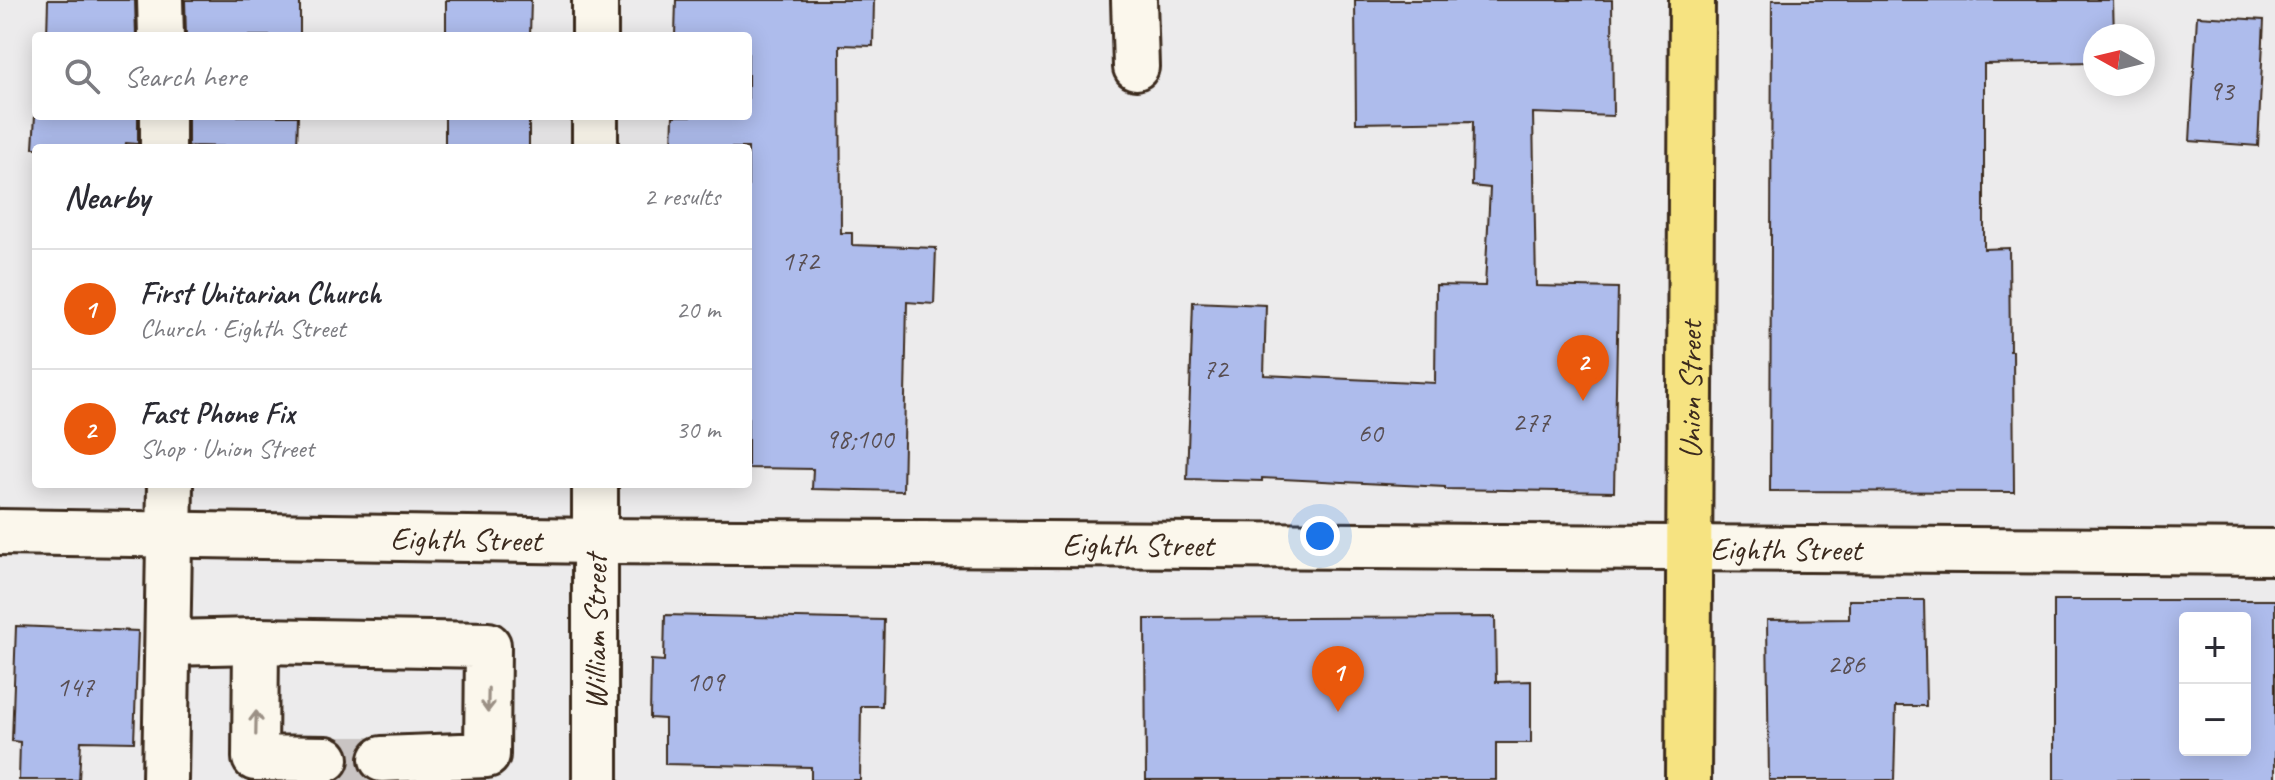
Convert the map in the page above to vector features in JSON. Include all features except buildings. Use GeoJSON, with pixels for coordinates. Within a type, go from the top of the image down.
{"type":"FeatureCollection","features":[{"type":"Feature","properties":{"kind":"main road","name":"Union Street"},"geometry":{"type":"LineString","coordinates":[[1688,780],[1692,0]]}},
{"type":"Feature","properties":{"kind":"street"},"geometry":{"type":"LineString","coordinates":[[160,0],[161,32]]}},
{"type":"Feature","properties":{"kind":"street"},"geometry":{"type":"LineString","coordinates":[[595,0],[595,32]]}},
{"type":"Feature","properties":{"kind":"street"},"geometry":{"type":"LineString","coordinates":[[1134,0],[1136,67]]}},
{"type":"Feature","properties":{"kind":"street"},"geometry":{"type":"LineString","coordinates":[[163,120],[163,144]]}},
{"type":"Feature","properties":{"kind":"street"},"geometry":{"type":"LineString","coordinates":[[595,120],[595,144]]}},
{"type":"Feature","properties":{"kind":"street"},"geometry":{"type":"LineString","coordinates":[[165,780],[170,488]]}},
{"type":"Feature","properties":{"kind":"street","name":"William Street"},"geometry":{"type":"LineString","coordinates":[[595,488],[595,780]]}},
{"type":"Feature","properties":{"kind":"street","name":"Eighth Street"},"geometry":{"type":"LineString","coordinates":[[0,532],[595,541],[2275,552]]}},
{"type":"Feature","properties":{"kind":"street"},"geometry":{"type":"LineString","coordinates":[[168,643],[256,641],[488,645],[487,755],[382,759]]}},
{"type":"Feature","properties":{"kind":"street"},"geometry":{"type":"LineString","coordinates":[[256,641],[255,758],[326,759]]}},
{"type":"Feature","properties":{"kind":"tunnel"},"geometry":{"type":"LineString","coordinates":[[326,759],[382,759]]}},
{"type":"Feature","properties":{"kind":"place","name":"Fast Phone Fix"},"geometry":{"type":"Point","coordinates":[1583,401]}},
{"type":"Feature","properties":{"kind":"place","name":"First Unitarian Church"},"geometry":{"type":"Point","coordinates":[1338,712]}}]}
